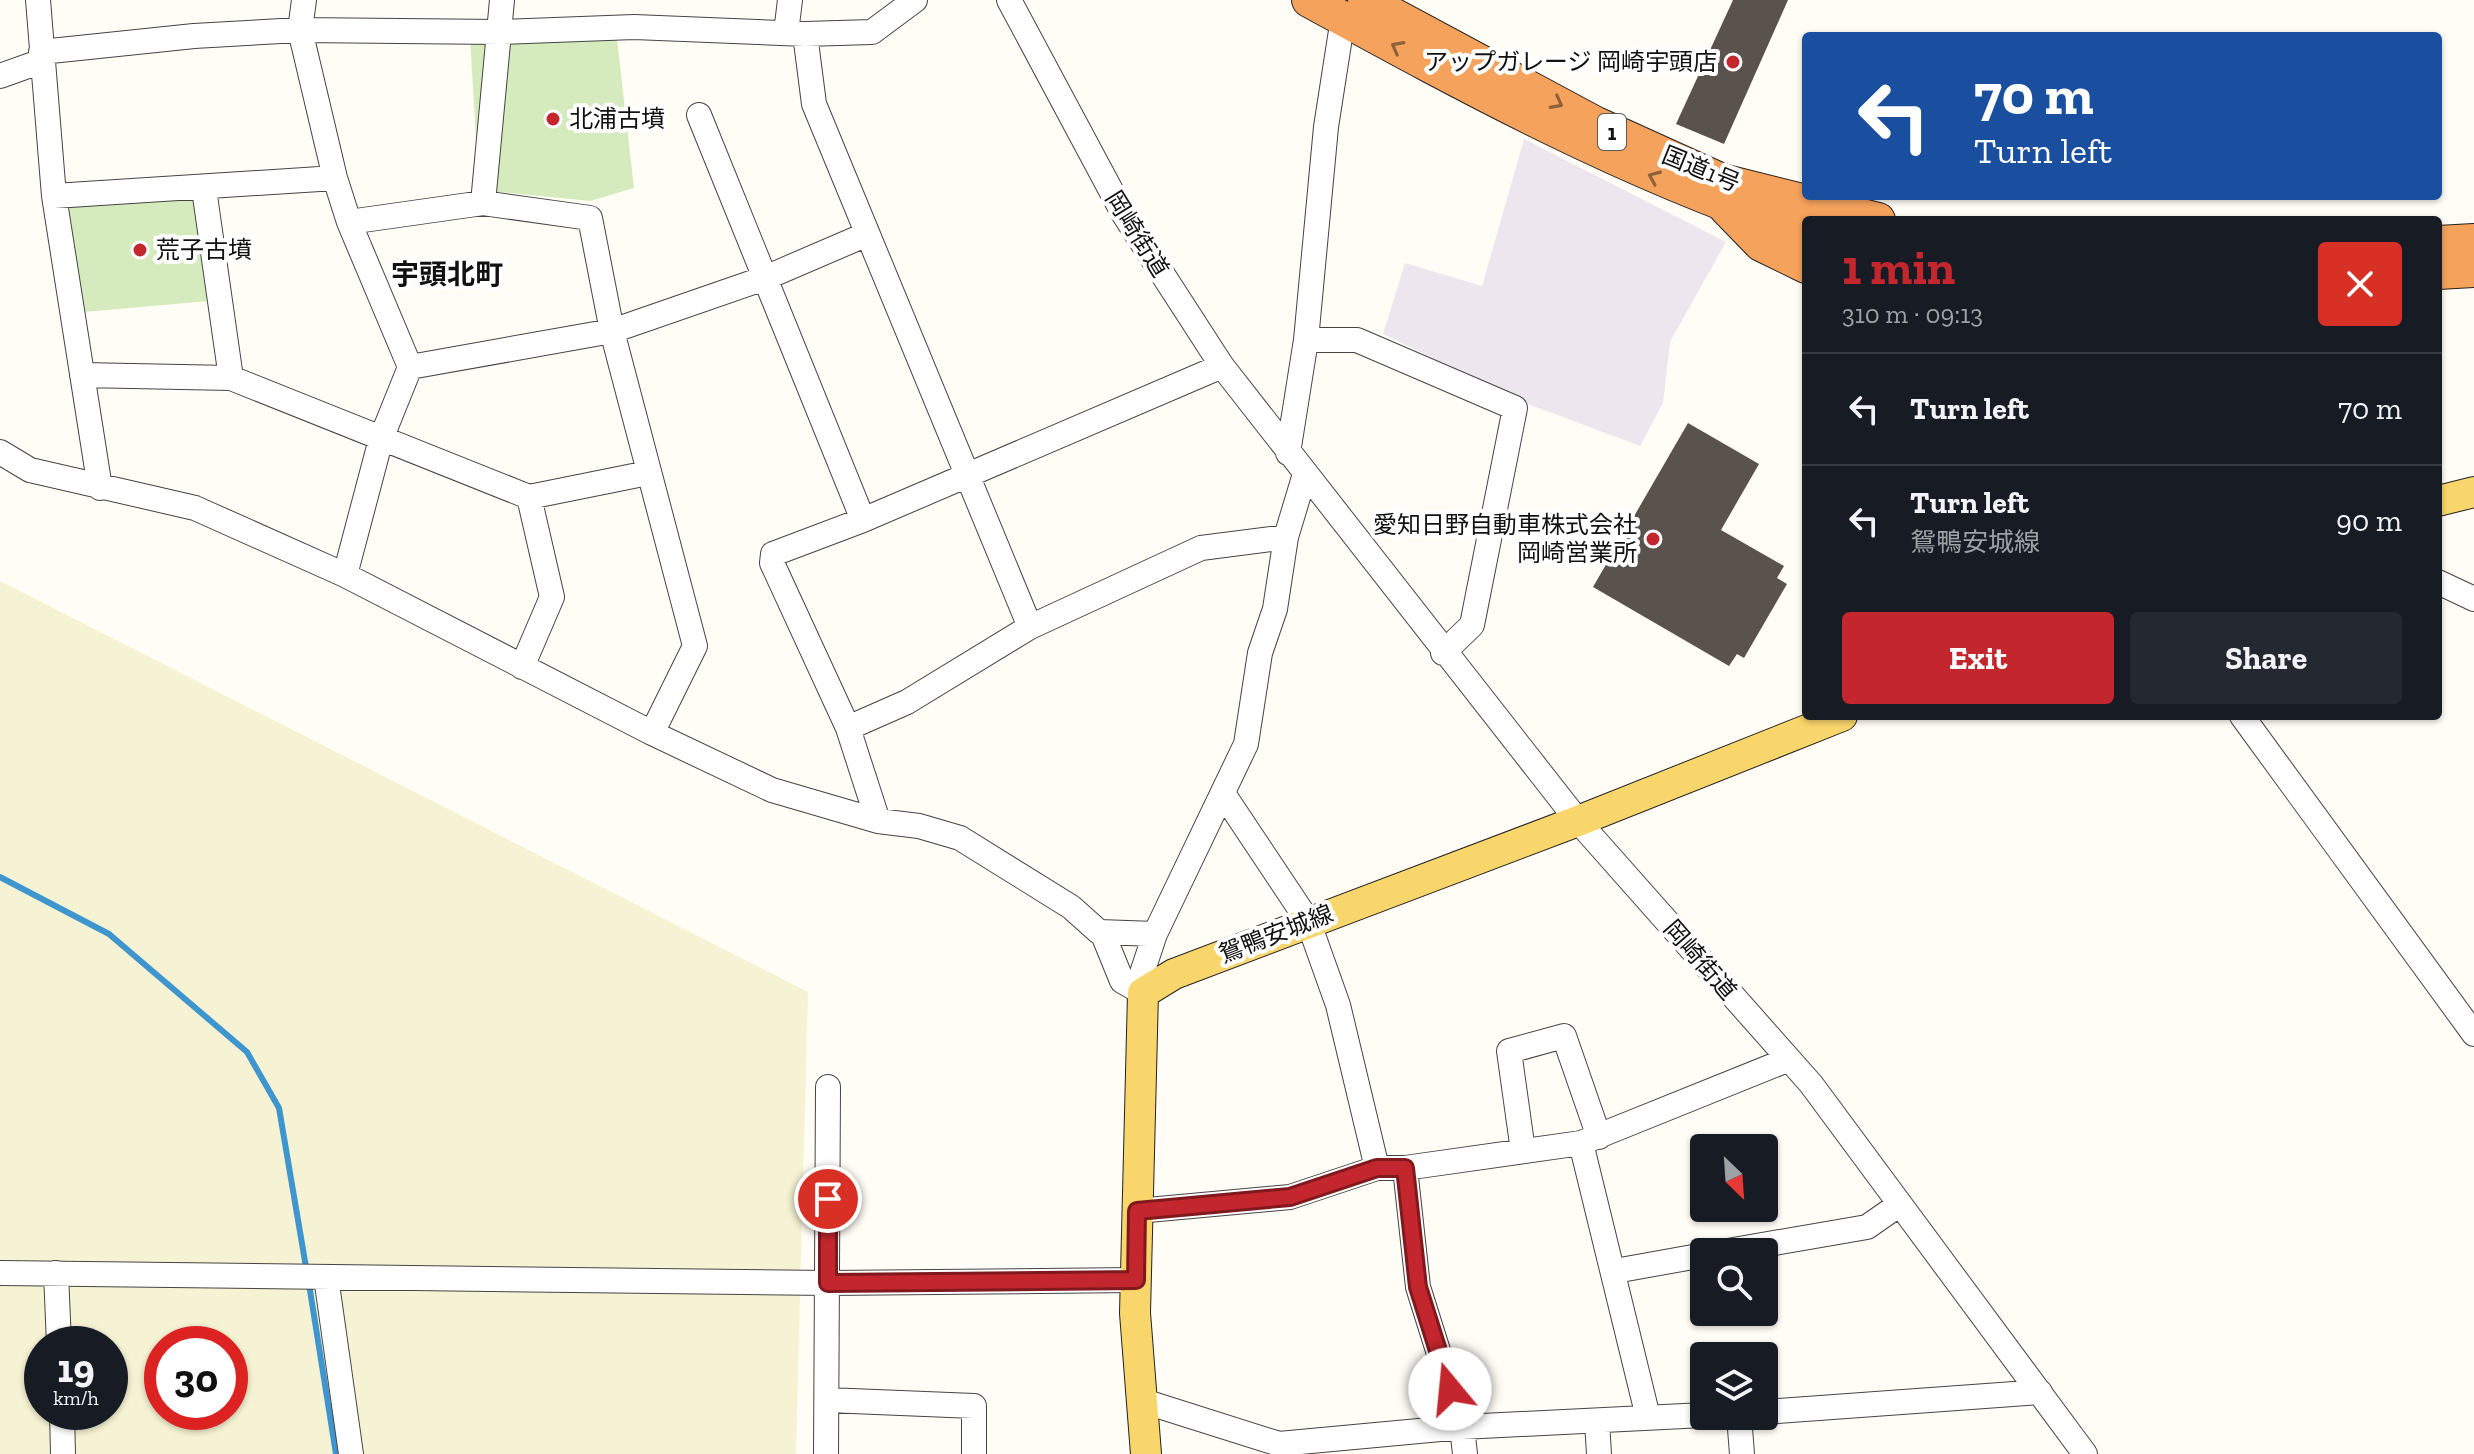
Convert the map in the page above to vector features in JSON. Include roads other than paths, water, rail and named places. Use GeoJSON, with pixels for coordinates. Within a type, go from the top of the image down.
{"type":"FeatureCollection","features":[{"type":"Feature","properties":{"kind":"highway","name":"国道1号"},"geometry":{"type":"LineString","coordinates":[[1309,0],[1354,9],[1722,181],[1862,216]]}},
{"type":"Feature","properties":{"kind":"highway","name":"国道1号"},"geometry":{"type":"LineString","coordinates":[[1354,9],[1526,116],[1644,174],[1724,206],[1802,232]]}},
{"type":"Feature","properties":{"kind":"highway"},"geometry":{"type":"LineString","coordinates":[[1724,206],[1761,244],[1802,264]]}},
{"type":"Feature","properties":{"kind":"highway"},"geometry":{"type":"LineString","coordinates":[[2442,243],[2474,241]]}},
{"type":"Feature","properties":{"kind":"highway"},"geometry":{"type":"LineString","coordinates":[[2442,272],[2474,270]]}},
{"type":"Feature","properties":{"kind":"main road"},"geometry":{"type":"LineString","coordinates":[[2442,500],[2474,492]]}},
{"type":"Feature","properties":{"kind":"main road","name":"鴛鴨安城線"},"geometry":{"type":"LineString","coordinates":[[1143,993],[1174,974],[1578,821],[1832,720]]}},
{"type":"Feature","properties":{"kind":"main road"},"geometry":{"type":"LineString","coordinates":[[1143,993],[1135,1313],[1146,1454]]}},
{"type":"Feature","properties":{"kind":"street"},"geometry":{"type":"LineString","coordinates":[[38,0],[54,196],[100,488]]}},
{"type":"Feature","properties":{"kind":"street"},"geometry":{"type":"LineString","coordinates":[[304,0],[300,30],[335,178],[349,222],[410,367],[381,439],[345,575]]}},
{"type":"Feature","properties":{"kind":"street"},"geometry":{"type":"LineString","coordinates":[[483,203],[502,0]]}},
{"type":"Feature","properties":{"kind":"street"},"geometry":{"type":"LineString","coordinates":[[790,0],[814,104],[865,235],[1030,627]]}},
{"type":"Feature","properties":{"kind":"street"},"geometry":{"type":"LineString","coordinates":[[0,76],[42,56],[194,36],[300,30],[500,32],[634,27],[796,34],[872,32],[915,0]]}},
{"type":"Feature","properties":{"kind":"street","name":"岡崎街道"},"geometry":{"type":"LineString","coordinates":[[1009,0],[1123,213],[1222,366],[1443,653],[1578,821],[1811,1084],[2085,1454]]}},
{"type":"Feature","properties":{"kind":"street"},"geometry":{"type":"LineString","coordinates":[[1288,453],[1306,340],[1326,127],[1354,9]]}},
{"type":"Feature","properties":{"kind":"street"},"geometry":{"type":"LineString","coordinates":[[699,115],[863,520]]}},
{"type":"Feature","properties":{"kind":"street"},"geometry":{"type":"LineString","coordinates":[[54,196],[139,189],[204,189],[335,178]]}},
{"type":"Feature","properties":{"kind":"street"},"geometry":{"type":"LineString","coordinates":[[204,189],[231,378]]}},
{"type":"Feature","properties":{"kind":"street"},"geometry":{"type":"LineString","coordinates":[[349,222],[483,203],[590,218],[612,331],[695,646],[652,733]]}},
{"type":"Feature","properties":{"kind":"street"},"geometry":{"type":"LineString","coordinates":[[410,367],[612,331],[765,278],[865,235]]}},
{"type":"Feature","properties":{"kind":"street"},"geometry":{"type":"LineString","coordinates":[[1306,340],[1357,340],[1515,408],[1472,625],[1443,653]]}},
{"type":"Feature","properties":{"kind":"street"},"geometry":{"type":"LineString","coordinates":[[878,821],[848,728],[772,563],[773,554],[863,520],[1222,366]]}},
{"type":"Feature","properties":{"kind":"street"},"geometry":{"type":"LineString","coordinates":[[82,375],[231,378],[529,497],[648,473]]}},
{"type":"Feature","properties":{"kind":"street"},"geometry":{"type":"LineString","coordinates":[[0,452],[30,470],[195,508],[345,575],[652,733],[772,790],[878,821],[919,826],[960,838],[1071,907],[1102,932],[1122,981],[1143,993]]}},
{"type":"Feature","properties":{"kind":"street"},"geometry":{"type":"LineString","coordinates":[[1143,993],[1141,976],[1155,934],[1246,744],[1260,653],[1275,609],[1286,537],[1305,474]]}},
{"type":"Feature","properties":{"kind":"street"},"geometry":{"type":"LineString","coordinates":[[522,667],[552,597],[529,497]]}},
{"type":"Feature","properties":{"kind":"street"},"geometry":{"type":"LineString","coordinates":[[848,728],[907,702],[1030,627],[1201,548],[1286,537]]}},
{"type":"Feature","properties":{"kind":"street"},"geometry":{"type":"LineString","coordinates":[[2442,584],[2474,599]]}},
{"type":"Feature","properties":{"kind":"street"},"geometry":{"type":"LineString","coordinates":[[2245,720],[2474,1034]]}},
{"type":"Feature","properties":{"kind":"street"},"geometry":{"type":"LineString","coordinates":[[1224,795],[1308,921],[1338,1005],[1377,1168]]}},
{"type":"Feature","properties":{"kind":"street"},"geometry":{"type":"LineString","coordinates":[[1102,932],[1155,934]]}},
{"type":"Feature","properties":{"kind":"street"},"geometry":{"type":"LineString","coordinates":[[1523,1151],[1509,1051],[1564,1036],[1590,1140],[1648,1417]]}},
{"type":"Feature","properties":{"kind":"street"},"geometry":{"type":"LineString","coordinates":[[1137,1211],[1290,1197],[1377,1168],[1405,1168],[1590,1140],[1787,1060]]}},
{"type":"Feature","properties":{"kind":"street"},"geometry":{"type":"LineString","coordinates":[[826,1454],[828,1087]]}},
{"type":"Feature","properties":{"kind":"street"},"geometry":{"type":"LineString","coordinates":[[1405,1168],[1418,1287],[1462,1427],[1465,1454]]}},
{"type":"Feature","properties":{"kind":"street"},"geometry":{"type":"LineString","coordinates":[[1778,1242],[1867,1227],[1900,1204]]}},
{"type":"Feature","properties":{"kind":"street"},"geometry":{"type":"LineString","coordinates":[[1615,1271],[1690,1258]]}},
{"type":"Feature","properties":{"kind":"street"},"geometry":{"type":"LineString","coordinates":[[0,1273],[828,1283],[1136,1280]]}},
{"type":"Feature","properties":{"kind":"street"},"geometry":{"type":"LineString","coordinates":[[56,1273],[58,1326]]}},
{"type":"Feature","properties":{"kind":"street"},"geometry":{"type":"LineString","coordinates":[[316,1276],[351,1454]]}},
{"type":"Feature","properties":{"kind":"street"},"geometry":{"type":"LineString","coordinates":[[1778,1411],[2040,1392]]}},
{"type":"Feature","properties":{"kind":"street"},"geometry":{"type":"LineString","coordinates":[[827,1400],[974,1406],[974,1454]]}},
{"type":"Feature","properties":{"kind":"street"},"geometry":{"type":"LineString","coordinates":[[1143,1401],[1279,1444],[1462,1427],[1690,1416]]}},
{"type":"Feature","properties":{"kind":"street"},"geometry":{"type":"LineString","coordinates":[[1597,1422],[1599,1454]]}},
{"type":"Feature","properties":{"kind":"street"},"geometry":{"type":"LineString","coordinates":[[62,1430],[63,1454]]}},
{"type":"Feature","properties":{"kind":"street"},"geometry":{"type":"LineString","coordinates":[[1740,1430],[1742,1454]]}},
{"type":"Feature","properties":{"kind":"waterway"},"geometry":{"type":"LineString","coordinates":[[0,877],[109,934],[247,1052],[279,1108],[307,1273]]}},
{"type":"Feature","properties":{"kind":"waterway"},"geometry":{"type":"LineString","coordinates":[[309,1284],[336,1454]]}},
{"type":"Feature","properties":{"kind":"place","name":"アップガレージ 岡崎宇頭店"},"geometry":{"type":"Point","coordinates":[1733,62]}},
{"type":"Feature","properties":{"kind":"place","name":"北浦古墳"},"geometry":{"type":"Point","coordinates":[553,119]}},
{"type":"Feature","properties":{"kind":"place","name":"荒子古墳"},"geometry":{"type":"Point","coordinates":[140,250]}},
{"type":"Feature","properties":{"kind":"place","name":"愛知日野自動車株式会社 岡崎営業所"},"geometry":{"type":"Point","coordinates":[1653,539]}},
{"type":"Feature","properties":{"kind":"district","name":"宇頭北町"},"geometry":{"type":"Point","coordinates":[447,274]}}]}
